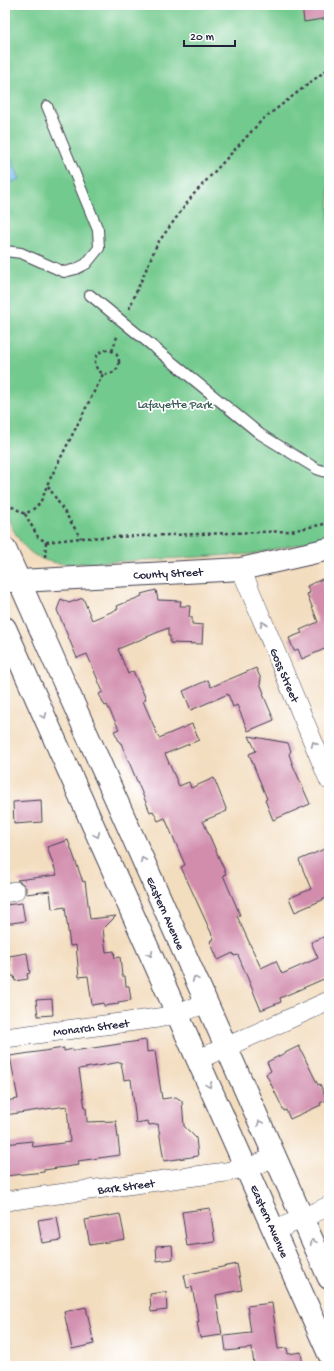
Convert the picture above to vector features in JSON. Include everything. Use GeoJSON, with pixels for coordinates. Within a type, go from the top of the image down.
{"type":"FeatureCollection","features":[{"type":"Feature","properties":{"kind":"main road","name":"Eastern Avenue"},"geometry":{"type":"LineString","coordinates":[[5,549],[12,581],[54,660],[329,1278]]}},
{"type":"Feature","properties":{"kind":"main road","name":"County Street"},"geometry":{"type":"LineString","coordinates":[[12,581],[241,570],[329,550]]}},
{"type":"Feature","properties":{"kind":"main road","name":"Eastern Avenue"},"geometry":{"type":"LineString","coordinates":[[5,628],[329,1354]]}},
{"type":"Feature","properties":{"kind":"street","name":"Goss Street"},"geometry":{"type":"LineString","coordinates":[[241,570],[329,780]]}},
{"type":"Feature","properties":{"kind":"street"},"geometry":{"type":"LineString","coordinates":[[197,1060],[329,1001]]}},
{"type":"Feature","properties":{"kind":"street","name":"Monarch Street"},"geometry":{"type":"LineString","coordinates":[[5,1038],[158,1018],[177,1014],[206,1003]]}},
{"type":"Feature","properties":{"kind":"street","name":"Bark Street"},"geometry":{"type":"LineString","coordinates":[[5,1201],[217,1174],[246,1168],[275,1157]]}},
{"type":"Feature","properties":{"kind":"street"},"geometry":{"type":"LineString","coordinates":[[274,1231],[329,1206]]}},
{"type":"Feature","properties":{"kind":"lane"},"geometry":{"type":"LineString","coordinates":[[5,251],[21,254],[64,272],[76,269],[86,264],[98,248],[98,230],[47,106]]}},
{"type":"Feature","properties":{"kind":"lane"},"geometry":{"type":"LineString","coordinates":[[90,295],[260,434],[317,469],[329,473]]}},
{"type":"Feature","properties":{"kind":"path"},"geometry":{"type":"LineString","coordinates":[[112,351],[157,244],[193,195],[262,120],[329,68]]}},
{"type":"Feature","properties":{"kind":"path"},"geometry":{"type":"LineString","coordinates":[[105,350],[112,351],[116,353],[119,358],[119,368],[112,374],[103,374],[98,370],[95,364],[96,358],[99,353],[105,350]]}},
{"type":"Feature","properties":{"kind":"path"},"geometry":{"type":"LineString","coordinates":[[25,514],[36,508],[42,501],[47,485],[103,374]]}},
{"type":"Feature","properties":{"kind":"path"},"geometry":{"type":"LineString","coordinates":[[47,485],[81,538]]}},
{"type":"Feature","properties":{"kind":"path"},"geometry":{"type":"LineString","coordinates":[[5,497],[9,505],[25,514],[38,537],[46,542],[81,538],[290,531],[329,523]]}},
{"type":"Feature","properties":{"kind":"path"},"geometry":{"type":"LineString","coordinates":[[45,557],[46,542]]}},
{"type":"Feature","properties":{"kind":"green space","name":"Lafayette Park"},"geometry":{"type":"Polygon","coordinates":[[[5,5],[329,5],[329,537],[253,554],[69,564],[56,563],[35,556],[21,542],[15,533],[5,512],[5,5]]]}},
{"type":"Feature","properties":{"kind":"water"},"geometry":{"type":"Polygon","coordinates":[[[5,145],[20,179],[5,185],[5,145]]]}},
{"type":"Feature","properties":{"kind":"building"},"geometry":{"type":"Polygon","coordinates":[[[302,5],[329,5],[329,18],[304,22],[302,5]]]}},
{"type":"Feature","properties":{"kind":"building"},"geometry":{"type":"Polygon","coordinates":[[[329,576],[329,647],[302,659],[298,649],[294,651],[289,638],[302,633],[300,630],[318,622],[307,594],[310,593],[307,586],[329,576]]]}},
{"type":"Feature","properties":{"kind":"building"},"geometry":{"type":"Polygon","coordinates":[[[156,590],[158,600],[181,601],[180,606],[190,606],[189,617],[192,617],[192,624],[203,625],[202,644],[170,643],[168,628],[118,649],[128,674],[133,671],[146,699],[143,701],[159,738],[192,724],[199,740],[165,754],[179,786],[189,782],[191,788],[214,778],[227,811],[203,821],[226,874],[223,875],[240,915],[237,916],[261,968],[276,961],[282,974],[318,958],[311,942],[329,935],[329,985],[326,978],[280,998],[281,1002],[261,1010],[238,955],[234,956],[233,953],[218,960],[210,941],[214,939],[181,867],[185,865],[165,818],[158,821],[153,811],[150,812],[121,743],[114,731],[119,729],[107,705],[105,706],[99,694],[103,692],[87,654],[77,658],[57,610],[61,599],[69,603],[83,598],[92,620],[118,609],[117,606],[142,596],[141,594],[156,590]]]}},
{"type":"Feature","properties":{"kind":"building"},"geometry":{"type":"Polygon","coordinates":[[[256,668],[261,679],[260,683],[264,693],[263,694],[274,720],[248,731],[237,705],[233,707],[228,694],[191,710],[183,691],[208,680],[211,687],[256,668]]]}},
{"type":"Feature","properties":{"kind":"building"},"geometry":{"type":"Polygon","coordinates":[[[249,736],[288,743],[291,751],[289,754],[292,763],[310,804],[273,820],[265,800],[267,799],[249,754],[256,751],[249,736]]]}},
{"type":"Feature","properties":{"kind":"building"},"geometry":{"type":"Polygon","coordinates":[[[41,800],[42,822],[14,824],[13,802],[41,800]]]}},
{"type":"Feature","properties":{"kind":"building"},"geometry":{"type":"Polygon","coordinates":[[[68,840],[83,882],[85,881],[90,919],[116,916],[103,929],[106,952],[114,951],[115,958],[120,957],[122,976],[125,976],[126,986],[129,986],[131,1000],[104,1006],[104,1003],[92,1005],[88,976],[79,977],[76,945],[70,946],[65,907],[52,909],[50,891],[26,894],[26,888],[17,880],[57,875],[47,847],[68,840]]]}},
{"type":"Feature","properties":{"kind":"building"},"geometry":{"type":"Polygon","coordinates":[[[329,847],[329,897],[295,912],[289,898],[311,889],[299,860],[329,847]]]}},
{"type":"Feature","properties":{"kind":"building"},"geometry":{"type":"Polygon","coordinates":[[[22,903],[25,921],[5,924],[5,905],[22,903]]]}},
{"type":"Feature","properties":{"kind":"building"},"geometry":{"type":"Polygon","coordinates":[[[27,953],[30,973],[27,974],[28,979],[15,981],[14,976],[11,976],[9,956],[27,953]]]}},
{"type":"Feature","properties":{"kind":"building"},"geometry":{"type":"Polygon","coordinates":[[[52,999],[53,1015],[38,1016],[36,1000],[52,999]]]}},
{"type":"Feature","properties":{"kind":"building"},"geometry":{"type":"Polygon","coordinates":[[[146,1040],[147,1052],[155,1051],[162,1099],[176,1097],[182,1101],[184,1126],[196,1138],[198,1156],[164,1161],[158,1124],[149,1125],[148,1121],[136,1123],[131,1079],[124,1080],[121,1062],[79,1069],[87,1122],[116,1121],[120,1155],[78,1161],[79,1165],[44,1170],[44,1172],[5,1176],[5,1144],[32,1141],[33,1147],[70,1142],[67,1106],[5,1115],[5,1101],[18,1099],[10,1056],[64,1048],[64,1051],[73,1049],[73,1051],[146,1040]]]}},
{"type":"Feature","properties":{"kind":"building"},"geometry":{"type":"Polygon","coordinates":[[[299,1046],[327,1100],[320,1103],[321,1105],[290,1119],[286,1110],[284,1111],[266,1074],[271,1071],[267,1062],[299,1046]]]}},
{"type":"Feature","properties":{"kind":"building"},"geometry":{"type":"Polygon","coordinates":[[[210,1208],[215,1242],[187,1246],[182,1212],[210,1208]]]}},
{"type":"Feature","properties":{"kind":"building"},"geometry":{"type":"Polygon","coordinates":[[[120,1214],[125,1239],[90,1245],[85,1220],[120,1214]]]}},
{"type":"Feature","properties":{"kind":"building"},"geometry":{"type":"Polygon","coordinates":[[[57,1217],[61,1240],[42,1243],[38,1220],[57,1217]]]}},
{"type":"Feature","properties":{"kind":"building"},"geometry":{"type":"Polygon","coordinates":[[[172,1245],[173,1259],[157,1261],[156,1246],[172,1245]]]}},
{"type":"Feature","properties":{"kind":"building"},"geometry":{"type":"Polygon","coordinates":[[[237,1264],[242,1290],[216,1295],[222,1335],[200,1338],[197,1322],[199,1322],[192,1287],[187,1288],[184,1275],[237,1264]]]}},
{"type":"Feature","properties":{"kind":"building"},"geometry":{"type":"Polygon","coordinates":[[[166,1292],[167,1310],[151,1312],[150,1294],[166,1292]]]}},
{"type":"Feature","properties":{"kind":"building"},"geometry":{"type":"Polygon","coordinates":[[[272,1303],[278,1349],[287,1348],[288,1354],[301,1352],[303,1366],[254,1366],[252,1348],[226,1351],[224,1336],[251,1333],[247,1306],[272,1303]]]}},
{"type":"Feature","properties":{"kind":"building"},"geometry":{"type":"Polygon","coordinates":[[[86,1307],[94,1344],[72,1349],[64,1312],[86,1307]]]}}]}
